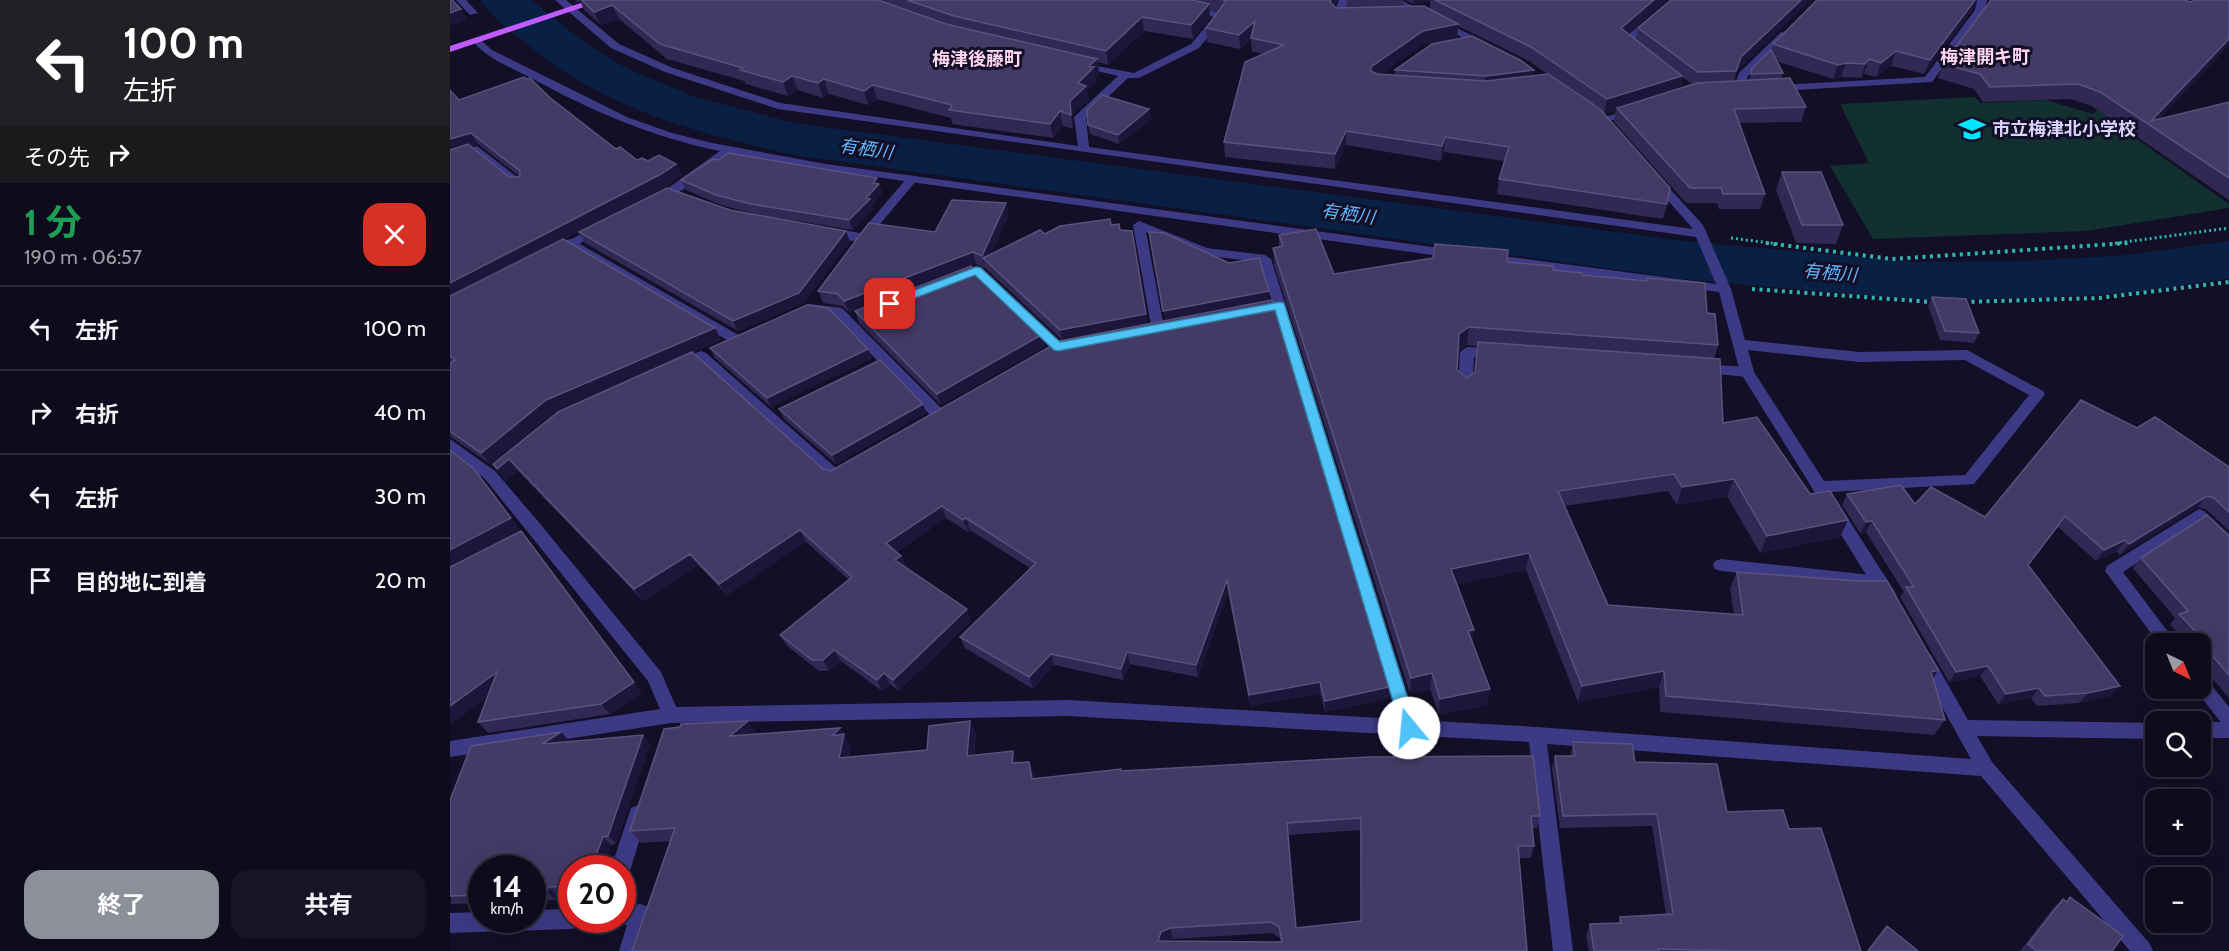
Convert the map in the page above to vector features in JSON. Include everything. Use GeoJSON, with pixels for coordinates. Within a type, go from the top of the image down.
{"type":"FeatureCollection","features":[{"type":"Feature","properties":{"kind":"main road"},"geometry":{"type":"LineString","coordinates":[[450,49],[600,0]]}},
{"type":"Feature","properties":{"kind":"street"},"geometry":{"type":"LineString","coordinates":[[461,0],[473,13]]}},
{"type":"Feature","properties":{"kind":"street"},"geometry":{"type":"LineString","coordinates":[[560,0],[615,46],[669,70],[778,106],[1702,238]]}},
{"type":"Feature","properties":{"kind":"street"},"geometry":{"type":"LineString","coordinates":[[1068,62],[1135,76],[1195,46],[1220,16],[1156,0]]}},
{"type":"Feature","properties":{"kind":"street"},"geometry":{"type":"LineString","coordinates":[[1344,0],[1337,17],[1359,17]]}},
{"type":"Feature","properties":{"kind":"street"},"geometry":{"type":"LineString","coordinates":[[1393,0],[1408,13],[1429,11],[1495,50]]}},
{"type":"Feature","properties":{"kind":"street"},"geometry":{"type":"LineString","coordinates":[[1645,56],[1626,42],[1676,0]]}},
{"type":"Feature","properties":{"kind":"street"},"geometry":{"type":"LineString","coordinates":[[1794,25],[1743,75],[1732,90],[1928,80],[1980,10],[1982,0]]}},
{"type":"Feature","properties":{"kind":"street"},"geometry":{"type":"LineString","coordinates":[[1456,43],[1475,39]]}},
{"type":"Feature","properties":{"kind":"street"},"geometry":{"type":"LineString","coordinates":[[477,40],[488,52],[599,109],[646,129],[729,150],[1140,219],[1723,284]]}},
{"type":"Feature","properties":{"kind":"street"},"geometry":{"type":"LineString","coordinates":[[1084,150],[1080,117],[1125,75]]}},
{"type":"Feature","properties":{"kind":"street"},"geometry":{"type":"LineString","coordinates":[[1603,121],[1650,105]]}},
{"type":"Feature","properties":{"kind":"street"},"geometry":{"type":"LineString","coordinates":[[450,159],[477,149],[521,184]]}},
{"type":"Feature","properties":{"kind":"street"},"geometry":{"type":"LineString","coordinates":[[642,206],[672,191],[729,150]]}},
{"type":"Feature","properties":{"kind":"street"},"geometry":{"type":"LineString","coordinates":[[1650,173],[1696,225],[1723,284],[1747,372],[1897,611]]}},
{"type":"Feature","properties":{"kind":"street"},"geometry":{"type":"LineString","coordinates":[[819,230],[859,242],[912,179]]}},
{"type":"Feature","properties":{"kind":"street"},"geometry":{"type":"LineString","coordinates":[[672,191],[687,199]]}},
{"type":"Feature","properties":{"kind":"street"},"geometry":{"type":"LineString","coordinates":[[1140,219],[1205,252],[1265,259],[1409,728]]}},
{"type":"Feature","properties":{"kind":"street"},"geometry":{"type":"LineString","coordinates":[[1140,219],[1157,328]]}},
{"type":"Feature","properties":{"kind":"street"},"geometry":{"type":"LineString","coordinates":[[540,258],[611,222]]}},
{"type":"Feature","properties":{"kind":"street"},"geometry":{"type":"LineString","coordinates":[[571,243],[742,337],[696,358],[775,415],[835,475],[856,463]]}},
{"type":"Feature","properties":{"kind":"street"},"geometry":{"type":"LineString","coordinates":[[944,283],[976,270],[1058,348]]}},
{"type":"Feature","properties":{"kind":"street"},"geometry":{"type":"LineString","coordinates":[[1235,314],[1280,305]]}},
{"type":"Feature","properties":{"kind":"street"},"geometry":{"type":"LineString","coordinates":[[809,306],[837,311],[852,318],[881,362],[939,415]]}},
{"type":"Feature","properties":{"kind":"street"},"geometry":{"type":"LineString","coordinates":[[1739,344],[1860,357],[1967,355],[2038,394],[1969,480],[1819,487]]}},
{"type":"Feature","properties":{"kind":"street"},"geometry":{"type":"LineString","coordinates":[[1464,388],[1467,352],[1514,356]]}},
{"type":"Feature","properties":{"kind":"street"},"geometry":{"type":"LineString","coordinates":[[1689,368],[1747,372]]}},
{"type":"Feature","properties":{"kind":"street"},"geometry":{"type":"LineString","coordinates":[[450,444],[494,471],[531,533],[655,677],[671,715],[664,737]]}},
{"type":"Feature","properties":{"kind":"street"},"geometry":{"type":"LineString","coordinates":[[2161,633],[2113,571],[2199,515],[2229,543]]}},
{"type":"Feature","properties":{"kind":"street"},"geometry":{"type":"LineString","coordinates":[[1721,565],[1880,582]]}},
{"type":"Feature","properties":{"kind":"street"},"geometry":{"type":"LineString","coordinates":[[1919,650],[1986,768],[2144,951]]}},
{"type":"Feature","properties":{"kind":"street"},"geometry":{"type":"LineString","coordinates":[[2211,698],[2229,720]]}},
{"type":"Feature","properties":{"kind":"street"},"geometry":{"type":"LineString","coordinates":[[452,753],[671,715],[1068,708],[1537,735],[1986,768]]}},
{"type":"Feature","properties":{"kind":"street"},"geometry":{"type":"LineString","coordinates":[[1964,728],[2145,731]]}},
{"type":"Feature","properties":{"kind":"street"},"geometry":{"type":"LineString","coordinates":[[2211,730],[2229,730]]}},
{"type":"Feature","properties":{"kind":"street"},"geometry":{"type":"LineString","coordinates":[[1537,735],[1563,951]]}},
{"type":"Feature","properties":{"kind":"street"},"geometry":{"type":"LineString","coordinates":[[625,855],[646,792]]}},
{"type":"Feature","properties":{"kind":"street"},"geometry":{"type":"LineString","coordinates":[[636,915],[641,914],[636,929]]}},
{"type":"Feature","properties":{"kind":"street"},"geometry":{"type":"LineString","coordinates":[[450,923],[558,919]]}},
{"type":"Feature","properties":{"kind":"street"},"geometry":{"type":"LineString","coordinates":[[629,951],[635,933]]}},
{"type":"Feature","properties":{"kind":"path"},"geometry":{"type":"LineString","coordinates":[[1702,238],[1892,259],[2126,243],[2229,228]]}},
{"type":"Feature","properties":{"kind":"path"},"geometry":{"type":"LineString","coordinates":[[1958,302],[2099,298],[2229,282]]}},
{"type":"Feature","properties":{"kind":"path"},"geometry":{"type":"LineString","coordinates":[[1723,284],[1881,301],[1936,303]]}},
{"type":"Feature","properties":{"kind":"green space"},"geometry":{"type":"Polygon","coordinates":[[[2112,96],[2153,113],[2170,126],[2134,137],[2229,204],[2229,208],[2086,231],[1873,239],[1830,166],[1869,163],[1840,104],[1975,97],[1980,103],[2046,100],[2093,114],[2112,96]]]}},
{"type":"Feature","properties":{"kind":"building"},"geometry":{"type":"Polygon","coordinates":[[[450,0],[452,0],[461,9],[450,13],[450,0]]]}},
{"type":"Feature","properties":{"kind":"building"},"geometry":{"type":"Polygon","coordinates":[[[582,0],[878,0],[946,24],[1097,59],[1089,66],[1094,67],[1078,83],[1086,86],[1070,101],[1071,115],[1060,111],[1050,124],[949,110],[952,105],[873,85],[864,91],[824,79],[818,83],[792,76],[783,82],[660,44],[612,5],[594,12],[582,0]]]}},
{"type":"Feature","properties":{"kind":"building"},"geometry":{"type":"Polygon","coordinates":[[[907,0],[1192,0],[1209,4],[1191,25],[1142,17],[1106,51],[954,16],[907,0]]]}},
{"type":"Feature","properties":{"kind":"building"},"geometry":{"type":"Polygon","coordinates":[[[1223,0],[1331,0],[1330,2],[1336,8],[1424,6],[1458,24],[1423,31],[1371,67],[1371,71],[1377,74],[1486,81],[1548,74],[1600,109],[1670,188],[1667,204],[1499,179],[1509,147],[1445,137],[1442,146],[1346,131],[1335,154],[1224,142],[1245,62],[1284,45],[1251,38],[1255,21],[1239,35],[1206,28],[1226,1],[1223,0]]]}},
{"type":"Feature","properties":{"kind":"building"},"geometry":{"type":"Polygon","coordinates":[[[1435,0],[1654,0],[1621,28],[1682,76],[1607,99],[1531,47],[1435,0]]]}},
{"type":"Feature","properties":{"kind":"building"},"geometry":{"type":"Polygon","coordinates":[[[1671,0],[1801,0],[1741,57],[1736,71],[1698,72],[1638,28],[1671,0]]]}},
{"type":"Feature","properties":{"kind":"building"},"geometry":{"type":"Polygon","coordinates":[[[1817,0],[1975,0],[1930,60],[1896,51],[1881,63],[1869,59],[1865,64],[1838,65],[1773,44],[1817,0]]]}},
{"type":"Feature","properties":{"kind":"building"},"geometry":{"type":"Polygon","coordinates":[[[1991,0],[2184,0],[2191,2],[2193,0],[2229,0],[2229,39],[2151,121],[2229,102],[2229,178],[2100,92],[2078,84],[1990,87],[1980,74],[1943,64],[1991,0]]]}},
{"type":"Feature","properties":{"kind":"building"},"geometry":{"type":"Polygon","coordinates":[[[1472,36],[1520,60],[1534,70],[1486,76],[1395,70],[1432,44],[1472,36]]]}},
{"type":"Feature","properties":{"kind":"building"},"geometry":{"type":"Polygon","coordinates":[[[1771,50],[1783,73],[1751,74],[1752,68],[1771,50]]]}},
{"type":"Feature","properties":{"kind":"building"},"geometry":{"type":"Polygon","coordinates":[[[524,77],[530,78],[549,97],[616,149],[620,147],[637,160],[642,158],[648,161],[659,155],[676,164],[661,174],[450,283],[450,150],[468,144],[509,177],[520,177],[520,171],[471,133],[450,139],[450,90],[459,100],[524,77]]]}},
{"type":"Feature","properties":{"kind":"building"},"geometry":{"type":"Polygon","coordinates":[[[1790,78],[1806,107],[1734,109],[1765,194],[1723,194],[1721,188],[1690,188],[1617,108],[1697,83],[1790,78]]]}},
{"type":"Feature","properties":{"kind":"building"},"geometry":{"type":"Polygon","coordinates":[[[1102,95],[1149,109],[1118,135],[1088,125],[1087,110],[1102,95]]]}},
{"type":"Feature","properties":{"kind":"building"},"geometry":{"type":"Polygon","coordinates":[[[728,153],[877,178],[873,183],[879,184],[866,198],[870,199],[849,220],[751,204],[716,195],[681,180],[713,159],[719,160],[728,153]]]}},
{"type":"Feature","properties":{"kind":"building"},"geometry":{"type":"Polygon","coordinates":[[[1782,172],[1821,172],[1843,225],[1802,225],[1782,172]]]}},
{"type":"Feature","properties":{"kind":"building"},"geometry":{"type":"Polygon","coordinates":[[[667,188],[730,210],[846,231],[799,293],[733,321],[579,232],[667,188]]]}},
{"type":"Feature","properties":{"kind":"building"},"geometry":{"type":"Polygon","coordinates":[[[952,200],[1006,203],[982,256],[973,252],[844,301],[838,294],[818,291],[869,223],[935,232],[952,200]]]}},
{"type":"Feature","properties":{"kind":"building"},"geometry":{"type":"Polygon","coordinates":[[[1110,219],[1111,225],[1119,224],[1120,230],[1132,231],[1146,314],[1060,330],[983,258],[1040,230],[1045,234],[1060,226],[1110,219]]]}},
{"type":"Feature","properties":{"kind":"building"},"geometry":{"type":"Polygon","coordinates":[[[1316,229],[1334,274],[1433,258],[1435,244],[1508,250],[1507,262],[1553,266],[1553,270],[1582,273],[1582,275],[1705,283],[1707,313],[1715,314],[1718,345],[1469,327],[1459,334],[1457,370],[1467,378],[1475,372],[1478,342],[1720,359],[1723,423],[1757,417],[1810,494],[1830,491],[1848,520],[1767,536],[1734,479],[1682,487],[1674,474],[1558,491],[1608,605],[1743,615],[1737,572],[1887,581],[1938,670],[1931,672],[1945,720],[1666,696],[1664,671],[1582,686],[1529,553],[1451,569],[1474,630],[1468,631],[1490,689],[1440,699],[1432,673],[1411,678],[1273,248],[1283,246],[1279,235],[1316,229]]]}},
{"type":"Feature","properties":{"kind":"building"},"geometry":{"type":"Polygon","coordinates":[[[1149,232],[1164,233],[1229,263],[1259,258],[1269,291],[1163,311],[1149,232]]]}},
{"type":"Feature","properties":{"kind":"building"},"geometry":{"type":"Polygon","coordinates":[[[563,239],[715,328],[546,400],[481,453],[450,431],[450,363],[455,360],[450,356],[450,296],[563,239]]]}},
{"type":"Feature","properties":{"kind":"building"},"geometry":{"type":"Polygon","coordinates":[[[971,266],[1043,334],[937,394],[855,311],[971,266]]]}},
{"type":"Feature","properties":{"kind":"building"},"geometry":{"type":"Polygon","coordinates":[[[1932,297],[1966,299],[1979,333],[1945,331],[1932,297]]]}},
{"type":"Feature","properties":{"kind":"building"},"geometry":{"type":"Polygon","coordinates":[[[1272,300],[1389,687],[1325,701],[1320,682],[1249,695],[1227,580],[1196,665],[1127,652],[1121,669],[1051,654],[1029,677],[960,637],[1036,563],[966,518],[963,520],[942,506],[886,543],[901,556],[895,560],[967,609],[893,680],[884,673],[877,680],[834,650],[823,660],[812,660],[780,635],[852,577],[800,530],[719,584],[690,554],[634,589],[509,459],[497,469],[493,464],[558,412],[692,352],[823,469],[831,471],[1060,341],[1272,300]]]}},
{"type":"Feature","properties":{"kind":"building"},"geometry":{"type":"Polygon","coordinates":[[[807,305],[828,308],[868,349],[767,398],[710,348],[807,305]]]}},
{"type":"Feature","properties":{"kind":"building"},"geometry":{"type":"Polygon","coordinates":[[[880,360],[923,404],[832,455],[779,409],[880,360]]]}},
{"type":"Feature","properties":{"kind":"building"},"geometry":{"type":"Polygon","coordinates":[[[2081,400],[2137,428],[2155,417],[2229,467],[2229,512],[2214,498],[2207,496],[2129,544],[2125,540],[2104,550],[2065,516],[2028,565],[2120,686],[2088,693],[2045,696],[2039,688],[2006,694],[1988,666],[1956,672],[1906,587],[1914,587],[1872,521],[1866,522],[1847,494],[1901,485],[1915,504],[1931,487],[1985,517],[2081,400]]]}},
{"type":"Feature","properties":{"kind":"building"},"geometry":{"type":"Polygon","coordinates":[[[450,450],[474,469],[511,518],[450,550],[450,450]]]}},
{"type":"Feature","properties":{"kind":"building"},"geometry":{"type":"Polygon","coordinates":[[[2207,515],[2229,536],[2229,675],[2211,654],[2211,633],[2197,633],[2179,614],[2188,611],[2141,558],[2207,515]]]}},
{"type":"Feature","properties":{"kind":"building"},"geometry":{"type":"Polygon","coordinates":[[[521,531],[634,682],[601,704],[478,722],[497,672],[450,706],[450,567],[521,531]]]}},
{"type":"Feature","properties":{"kind":"building"},"geometry":{"type":"Polygon","coordinates":[[[748,721],[730,736],[840,728],[832,736],[844,734],[839,758],[927,750],[929,726],[970,721],[967,756],[1013,751],[1012,763],[1029,762],[1032,779],[1121,769],[1121,771],[1369,757],[1533,756],[1540,816],[1531,816],[1534,846],[1518,846],[1527,951],[632,951],[675,828],[630,831],[664,729],[680,727],[681,724],[748,721]],[[1361,818],[1287,823],[1296,928],[1361,921],[1361,818]],[[1271,922],[1170,928],[1161,932],[1158,941],[1282,942],[1279,927],[1271,922]]]}},
{"type":"Feature","properties":{"kind":"building"},"geometry":{"type":"Polygon","coordinates":[[[561,732],[542,744],[643,735],[608,836],[603,837],[596,855],[558,855],[558,887],[548,887],[546,892],[546,855],[468,855],[468,895],[450,896],[450,800],[471,746],[561,732]]]}},
{"type":"Feature","properties":{"kind":"building"},"geometry":{"type":"Polygon","coordinates":[[[1573,742],[1632,744],[1635,762],[1717,764],[1727,812],[1783,810],[1789,829],[1821,828],[1861,951],[1658,949],[1659,951],[1594,951],[1590,924],[1621,923],[1620,917],[1673,914],[1657,814],[1563,816],[1555,756],[1575,756],[1573,742]]]}},
{"type":"Feature","properties":{"kind":"building"},"geometry":{"type":"Polygon","coordinates":[[[2070,897],[2123,936],[2112,951],[2037,951],[2028,944],[2063,899],[2067,902],[2070,897]]]}},
{"type":"Feature","properties":{"kind":"building"},"geometry":{"type":"Polygon","coordinates":[[[1887,926],[1918,951],[1868,951],[1887,926]]]}},
{"type":"Feature","properties":{"kind":"waterway","name":"有栖川"},"geometry":{"type":"LineString","coordinates":[[503,0],[568,54],[610,80],[700,115],[794,139],[1684,260],[1916,281],[2026,280],[2128,274],[2229,260]]}},
{"type":"Feature","properties":{"kind":"place","name":"市立梅津北小学校"},"geometry":{"type":"Point","coordinates":[1972,129]}},
{"type":"Feature","properties":{"kind":"district","name":"梅津開キ町"},"geometry":{"type":"Point","coordinates":[1985,57]}},
{"type":"Feature","properties":{"kind":"district","name":"梅津後藤町"},"geometry":{"type":"Point","coordinates":[977,59]}},
{"type":"Feature","properties":{"kind":"route"},"geometry":{"type":"LineString","coordinates":[[890,304],[976,270],[1058,347],[1280,305],[1409,728]]}}]}
